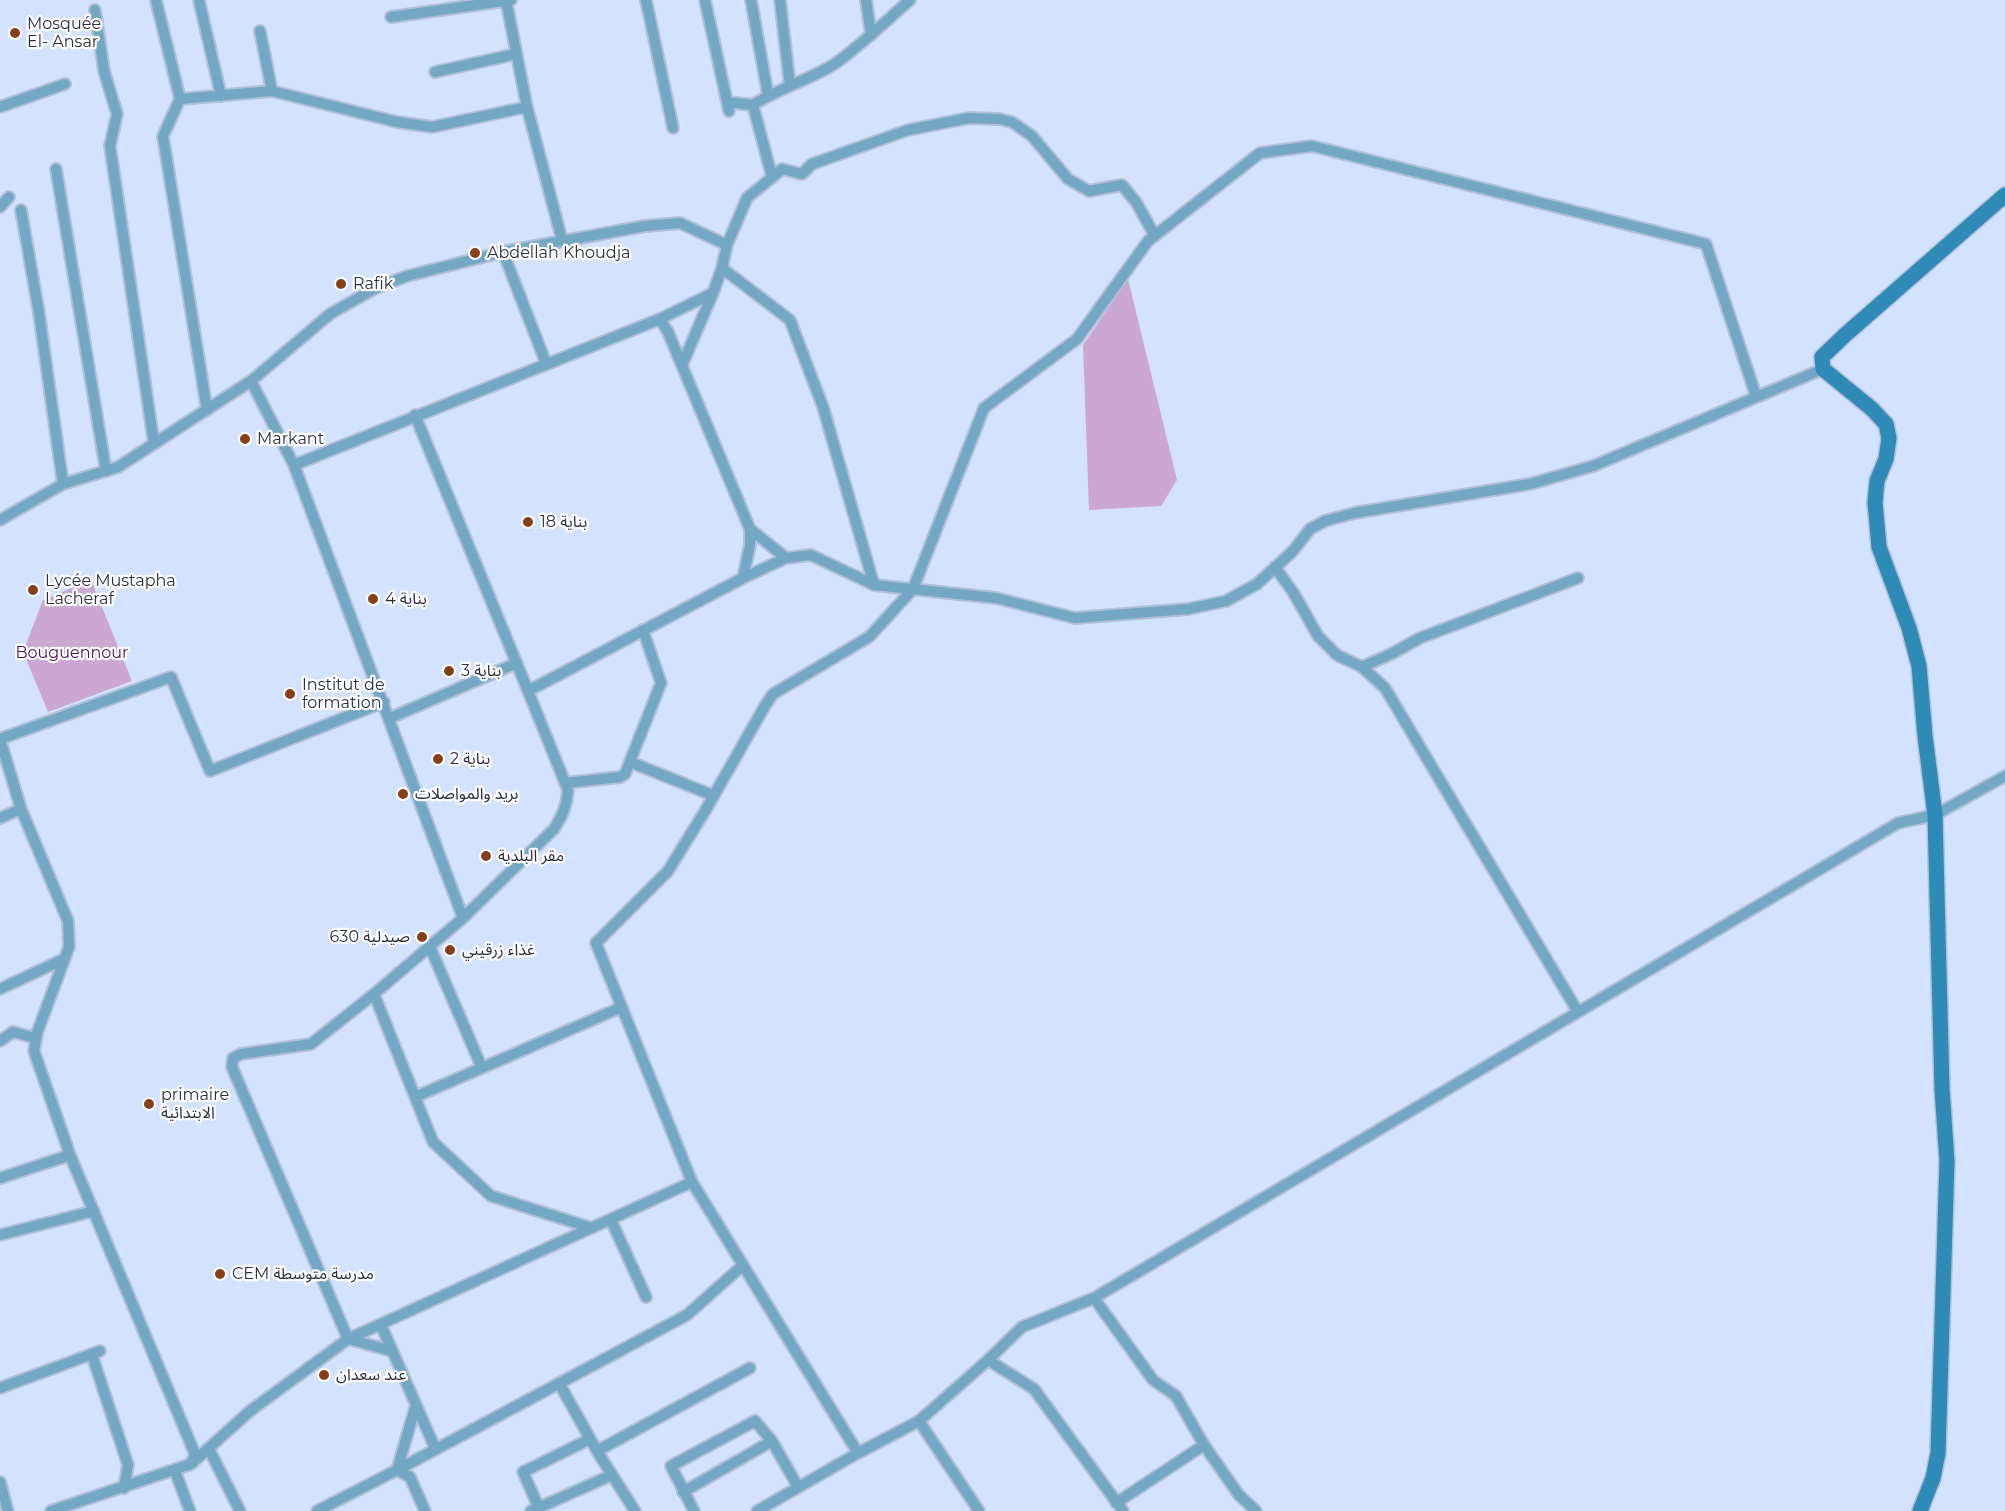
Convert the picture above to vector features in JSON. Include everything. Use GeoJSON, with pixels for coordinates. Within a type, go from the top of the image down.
{"type":"FeatureCollection","features":[{"type":"Feature","properties":{"kind":"street"},"geometry":{"type":"LineString","coordinates":[[156,0],[180,99],[163,136],[207,410]]}},
{"type":"Feature","properties":{"kind":"street"},"geometry":{"type":"LineString","coordinates":[[199,0],[221,96]]}},
{"type":"Feature","properties":{"kind":"street"},"geometry":{"type":"LineString","coordinates":[[391,17],[507,0],[527,107],[561,240]]}},
{"type":"Feature","properties":{"kind":"street"},"geometry":{"type":"LineString","coordinates":[[646,0],[673,128]]}},
{"type":"Feature","properties":{"kind":"street"},"geometry":{"type":"LineString","coordinates":[[705,0],[728,106],[753,105],[768,95],[835,63],[910,0]]}},
{"type":"Feature","properties":{"kind":"street"},"geometry":{"type":"LineString","coordinates":[[751,0],[768,95]]}},
{"type":"Feature","properties":{"kind":"street"},"geometry":{"type":"LineString","coordinates":[[780,0],[790,86]]}},
{"type":"Feature","properties":{"kind":"street"},"geometry":{"type":"LineString","coordinates":[[866,0],[870,35]]}},
{"type":"Feature","properties":{"kind":"street"},"geometry":{"type":"LineString","coordinates":[[95,10],[104,71],[117,114],[110,146],[154,444]]}},
{"type":"Feature","properties":{"kind":"street"},"geometry":{"type":"LineString","coordinates":[[260,31],[272,91]]}},
{"type":"Feature","properties":{"kind":"street"},"geometry":{"type":"LineString","coordinates":[[435,72],[516,54]]}},
{"type":"Feature","properties":{"kind":"street"},"geometry":{"type":"LineString","coordinates":[[0,106],[46,93],[65,84]]}},
{"type":"Feature","properties":{"kind":"street"},"geometry":{"type":"LineString","coordinates":[[180,99],[272,91],[397,123],[432,127],[527,107]]}},
{"type":"Feature","properties":{"kind":"street"},"geometry":{"type":"LineString","coordinates":[[753,105],[772,177]]}},
{"type":"Feature","properties":{"kind":"street"},"geometry":{"type":"LineString","coordinates":[[682,365],[713,293],[727,245],[747,198],[782,169],[802,174],[812,164],[908,130],[969,118],[1012,122],[1032,136],[1068,179],[1089,191],[1122,185],[1136,201],[1155,236]]}},
{"type":"Feature","properties":{"kind":"street"},"geometry":{"type":"LineString","coordinates":[[858,1452],[692,1182],[596,943],[668,871],[773,694],[869,638],[914,589],[984,408],[1077,339],[1148,241],[1260,153],[1312,146],[1706,244],[1756,396]]}},
{"type":"Feature","properties":{"kind":"street"},"geometry":{"type":"LineString","coordinates":[[56,169],[106,471]]}},
{"type":"Feature","properties":{"kind":"street"},"geometry":{"type":"LineString","coordinates":[[1920,1511],[1933,1478],[1938,1453],[1947,1161],[1942,1089],[1935,815],[1919,666],[1909,628],[1879,547],[1875,502],[1877,481],[1886,459],[1888,438],[1886,424],[1872,409],[1823,369],[1822,357],[2005,195]]}},
{"type":"Feature","properties":{"kind":"street"},"geometry":{"type":"LineString","coordinates":[[0,207],[9,197]]}},
{"type":"Feature","properties":{"kind":"street"},"geometry":{"type":"LineString","coordinates":[[21,210],[39,313],[63,484]]}},
{"type":"Feature","properties":{"kind":"street"},"geometry":{"type":"LineString","coordinates":[[0,520],[63,484],[118,467],[251,381],[330,314],[374,289],[406,276],[503,252],[645,226],[680,223],[727,245]]}},
{"type":"Feature","properties":{"kind":"street"},"geometry":{"type":"LineString","coordinates":[[503,252],[546,363]]}},
{"type":"Feature","properties":{"kind":"street"},"geometry":{"type":"LineString","coordinates":[[722,268],[790,320],[823,407],[874,585]]}},
{"type":"Feature","properties":{"kind":"street"},"geometry":{"type":"LineString","coordinates":[[294,465],[660,318],[713,293]]}},
{"type":"Feature","properties":{"kind":"street"},"geometry":{"type":"LineString","coordinates":[[660,318],[668,332],[750,529],[750,545],[742,578]]}},
{"type":"Feature","properties":{"kind":"street"},"geometry":{"type":"LineString","coordinates":[[528,691],[742,578],[786,558],[811,555],[874,585],[996,597],[1075,618],[1188,609],[1226,601],[1257,584],[1293,551],[1310,529],[1325,521],[1354,513],[1530,484],[1593,466],[1823,369]]}},
{"type":"Feature","properties":{"kind":"street"},"geometry":{"type":"LineString","coordinates":[[251,381],[294,465],[463,918]]}},
{"type":"Feature","properties":{"kind":"street"},"geometry":{"type":"LineString","coordinates":[[348,1339],[232,1067],[233,1058],[241,1054],[310,1044],[374,994],[463,918],[554,829],[564,814],[568,790],[415,415]]}},
{"type":"Feature","properties":{"kind":"street"},"geometry":{"type":"LineString","coordinates":[[750,529],[786,558]]}},
{"type":"Feature","properties":{"kind":"street"},"geometry":{"type":"LineString","coordinates":[[1275,567],[1293,592],[1318,636],[1337,655],[1362,667],[1385,688],[1578,1012]]}},
{"type":"Feature","properties":{"kind":"street"},"geometry":{"type":"LineString","coordinates":[[1362,667],[1420,638],[1578,578]]}},
{"type":"Feature","properties":{"kind":"street"},"geometry":{"type":"LineString","coordinates":[[565,783],[622,777],[630,762],[661,683],[643,630]]}},
{"type":"Feature","properties":{"kind":"street"},"geometry":{"type":"LineString","coordinates":[[390,718],[517,663]]}},
{"type":"Feature","properties":{"kind":"street"},"geometry":{"type":"LineString","coordinates":[[191,1464],[195,1454],[70,1155],[34,1051],[35,1038],[69,947],[68,921],[21,809],[0,739],[171,677],[210,771],[384,702]]}},
{"type":"Feature","properties":{"kind":"street"},"geometry":{"type":"LineString","coordinates":[[630,762],[712,795]]}},
{"type":"Feature","properties":{"kind":"street"},"geometry":{"type":"LineString","coordinates":[[757,1511],[858,1452],[919,1421],[1022,1327],[1094,1298],[1898,823],[1935,815],[2005,776]]}},
{"type":"Feature","properties":{"kind":"street"},"geometry":{"type":"LineString","coordinates":[[0,818],[21,809]]}},
{"type":"Feature","properties":{"kind":"street"},"geometry":{"type":"LineString","coordinates":[[430,947],[482,1068]]}},
{"type":"Feature","properties":{"kind":"street"},"geometry":{"type":"LineString","coordinates":[[0,989],[64,959]]}},
{"type":"Feature","properties":{"kind":"street"},"geometry":{"type":"LineString","coordinates":[[374,994],[433,1142],[491,1196],[592,1228]]}},
{"type":"Feature","properties":{"kind":"street"},"geometry":{"type":"LineString","coordinates":[[415,1097],[622,1007]]}},
{"type":"Feature","properties":{"kind":"street"},"geometry":{"type":"LineString","coordinates":[[0,1041],[13,1032],[35,1038]]}},
{"type":"Feature","properties":{"kind":"street"},"geometry":{"type":"LineString","coordinates":[[0,1178],[70,1155]]}},
{"type":"Feature","properties":{"kind":"street"},"geometry":{"type":"LineString","coordinates":[[51,1511],[191,1464],[250,1411],[348,1339],[692,1182]]}},
{"type":"Feature","properties":{"kind":"street"},"geometry":{"type":"LineString","coordinates":[[0,1235],[94,1210]]}},
{"type":"Feature","properties":{"kind":"street"},"geometry":{"type":"LineString","coordinates":[[611,1220],[646,1297]]}},
{"type":"Feature","properties":{"kind":"street"},"geometry":{"type":"LineString","coordinates":[[317,1511],[687,1315],[743,1265]]}},
{"type":"Feature","properties":{"kind":"street"},"geometry":{"type":"LineString","coordinates":[[1094,1298],[1153,1380],[1176,1396],[1204,1445],[1239,1495],[1256,1511]]}},
{"type":"Feature","properties":{"kind":"street"},"geometry":{"type":"LineString","coordinates":[[381,1325],[435,1448]]}},
{"type":"Feature","properties":{"kind":"street"},"geometry":{"type":"LineString","coordinates":[[348,1339],[392,1351]]}},
{"type":"Feature","properties":{"kind":"street"},"geometry":{"type":"LineString","coordinates":[[0,1388],[96,1353],[128,1465],[124,1488]]}},
{"type":"Feature","properties":{"kind":"street"},"geometry":{"type":"LineString","coordinates":[[988,1360],[1034,1389],[1120,1507],[1204,1445]]}},
{"type":"Feature","properties":{"kind":"street"},"geometry":{"type":"LineString","coordinates":[[597,1451],[750,1368]]}},
{"type":"Feature","properties":{"kind":"street"},"geometry":{"type":"LineString","coordinates":[[559,1383],[597,1451],[635,1511]]}},
{"type":"Feature","properties":{"kind":"street"},"geometry":{"type":"LineString","coordinates":[[397,1470],[416,1404]]}},
{"type":"Feature","properties":{"kind":"street"},"geometry":{"type":"LineString","coordinates":[[694,1511],[671,1470],[671,1466],[755,1421],[772,1441],[798,1487]]}},
{"type":"Feature","properties":{"kind":"street"},"geometry":{"type":"LineString","coordinates":[[919,1421],[979,1511]]}},
{"type":"Feature","properties":{"kind":"street"},"geometry":{"type":"LineString","coordinates":[[591,1439],[523,1472],[535,1510],[612,1475]]}},
{"type":"Feature","properties":{"kind":"street"},"geometry":{"type":"LineString","coordinates":[[683,1492],[772,1441]]}},
{"type":"Feature","properties":{"kind":"street"},"geometry":{"type":"LineString","coordinates":[[208,1449],[240,1511]]}},
{"type":"Feature","properties":{"kind":"street"},"geometry":{"type":"LineString","coordinates":[[397,1470],[410,1476],[425,1511]]}},
{"type":"Feature","properties":{"kind":"street"},"geometry":{"type":"LineString","coordinates":[[175,1471],[190,1511]]}},
{"type":"Feature","properties":{"kind":"street"},"geometry":{"type":"LineString","coordinates":[[0,1482],[8,1511]]}},
{"type":"Feature","properties":{"kind":"green space"},"geometry":{"type":"Polygon","coordinates":[[[1128,279],[1177,480],[1161,506],[1089,510],[1083,345],[1128,279]]]}},
{"type":"Feature","properties":{"kind":"green space","name":"Bouguennour"},"geometry":{"type":"Polygon","coordinates":[[[91,580],[132,681],[48,712],[23,652],[43,600],[91,580]]]}},
{"type":"Feature","properties":{"kind":"place","name":"Mosquée El- Ansar"},"geometry":{"type":"Point","coordinates":[15,33]}},
{"type":"Feature","properties":{"kind":"place","name":"Abdellah Khoudja"},"geometry":{"type":"Point","coordinates":[475,253]}},
{"type":"Feature","properties":{"kind":"place","name":"Rafik"},"geometry":{"type":"Point","coordinates":[341,284]}},
{"type":"Feature","properties":{"kind":"place","name":"Markant"},"geometry":{"type":"Point","coordinates":[245,439]}},
{"type":"Feature","properties":{"kind":"place","name":"بناية 18"},"geometry":{"type":"Point","coordinates":[528,522]}},
{"type":"Feature","properties":{"kind":"place","name":"Lycée Mustapha Lacheraf"},"geometry":{"type":"Point","coordinates":[33,590]}},
{"type":"Feature","properties":{"kind":"place","name":"بناية 4"},"geometry":{"type":"Point","coordinates":[373,599]}},
{"type":"Feature","properties":{"kind":"place","name":"بناية 3"},"geometry":{"type":"Point","coordinates":[449,671]}},
{"type":"Feature","properties":{"kind":"place","name":"Institut de formation"},"geometry":{"type":"Point","coordinates":[290,694]}},
{"type":"Feature","properties":{"kind":"place","name":"بناية 2"},"geometry":{"type":"Point","coordinates":[438,759]}},
{"type":"Feature","properties":{"kind":"place","name":"بريد والمواصلات"},"geometry":{"type":"Point","coordinates":[403,794]}},
{"type":"Feature","properties":{"kind":"place","name":"مقر البلدية"},"geometry":{"type":"Point","coordinates":[486,856]}},
{"type":"Feature","properties":{"kind":"place","name":"صيدلية 630"},"geometry":{"type":"Point","coordinates":[422,937]}},
{"type":"Feature","properties":{"kind":"place","name":"غذاء زرقيني"},"geometry":{"type":"Point","coordinates":[450,950]}},
{"type":"Feature","properties":{"kind":"place","name":"primaire الابتدائية"},"geometry":{"type":"Point","coordinates":[149,1104]}},
{"type":"Feature","properties":{"kind":"place","name":"CEM مدرسة متوسطة"},"geometry":{"type":"Point","coordinates":[220,1274]}},
{"type":"Feature","properties":{"kind":"place","name":"عند سعدان"},"geometry":{"type":"Point","coordinates":[324,1375]}}]}
